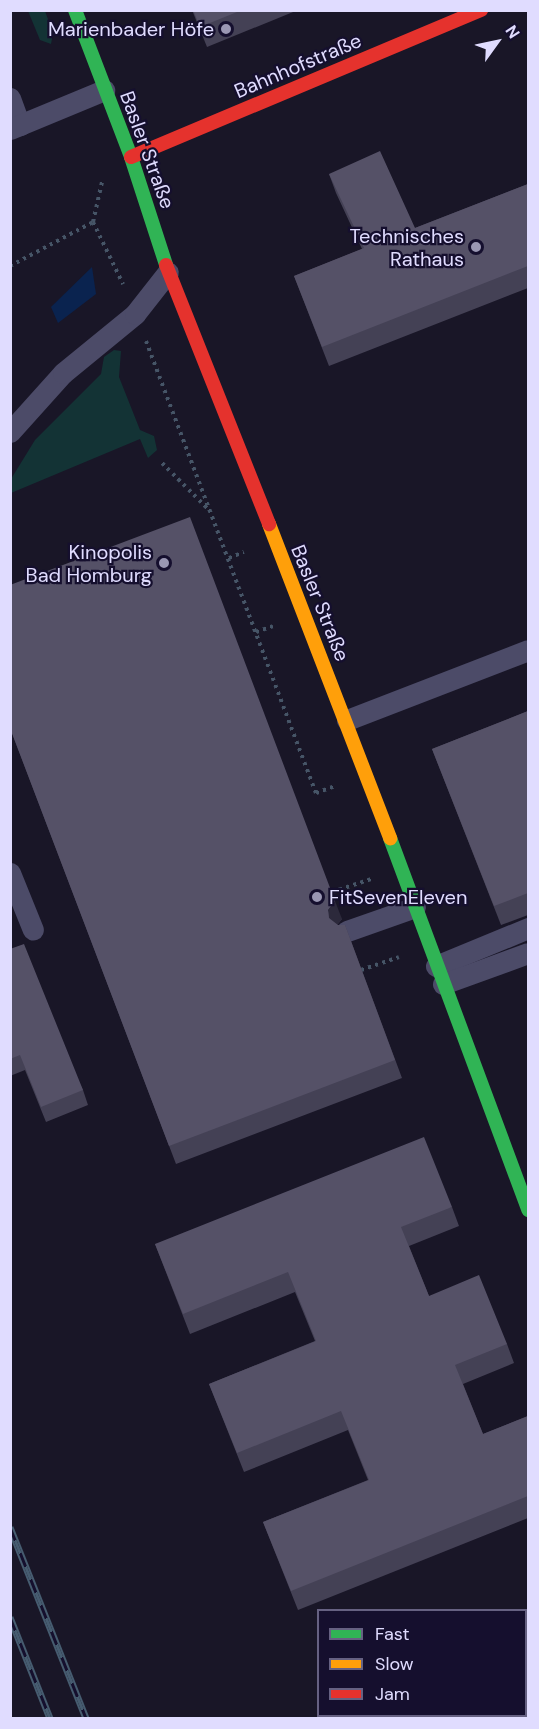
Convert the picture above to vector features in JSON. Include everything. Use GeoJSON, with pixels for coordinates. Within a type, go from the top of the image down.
{"type":"FeatureCollection","features":[{"type":"Feature","properties":{"kind":"street","name":"Basler Straße"},"geometry":{"type":"LineString","coordinates":[[75,10],[131,157],[168,272],[346,720],[440,975],[524,1184],[528,1210]]}},
{"type":"Feature","properties":{"kind":"street","name":"Bahnhofstraße"},"geometry":{"type":"LineString","coordinates":[[131,157],[481,10]]}},
{"type":"Feature","properties":{"kind":"lane"},"geometry":{"type":"LineString","coordinates":[[10,98],[15,127],[104,90]]}},
{"type":"Feature","properties":{"kind":"lane"},"geometry":{"type":"LineString","coordinates":[[10,432],[63,373],[135,314],[168,272]]}},
{"type":"Feature","properties":{"kind":"lane"},"geometry":{"type":"LineString","coordinates":[[346,720],[528,650]]}},
{"type":"Feature","properties":{"kind":"lane"},"geometry":{"type":"LineString","coordinates":[[10,873],[33,930]]}},
{"type":"Feature","properties":{"kind":"lane"},"geometry":{"type":"LineString","coordinates":[[347,931],[415,907]]}},
{"type":"Feature","properties":{"kind":"lane"},"geometry":{"type":"LineString","coordinates":[[440,975],[528,928]]}},
{"type":"Feature","properties":{"kind":"lane"},"geometry":{"type":"LineString","coordinates":[[440,975],[528,953]]}},
{"type":"Feature","properties":{"kind":"path"},"geometry":{"type":"LineString","coordinates":[[103,179],[93,222],[135,314],[316,793],[335,786]]}},
{"type":"Feature","properties":{"kind":"path"},"geometry":{"type":"LineString","coordinates":[[10,266],[93,222]]}},
{"type":"Feature","properties":{"kind":"path"},"geometry":{"type":"LineString","coordinates":[[162,463],[212,513]]}},
{"type":"Feature","properties":{"kind":"path"},"geometry":{"type":"LineString","coordinates":[[229,558],[244,552]]}},
{"type":"Feature","properties":{"kind":"path"},"geometry":{"type":"LineString","coordinates":[[256,632],[273,626]]}},
{"type":"Feature","properties":{"kind":"path"},"geometry":{"type":"LineString","coordinates":[[332,892],[371,879]]}},
{"type":"Feature","properties":{"kind":"path"},"geometry":{"type":"LineString","coordinates":[[361,970],[400,957]]}},
{"type":"Feature","properties":{"kind":"green space"},"geometry":{"type":"Polygon","coordinates":[[[28,11],[45,11],[53,33],[51,44],[40,40],[28,11]]]}},
{"type":"Feature","properties":{"kind":"green space"},"geometry":{"type":"Polygon","coordinates":[[[114,350],[121,351],[119,377],[140,430],[154,436],[157,450],[148,458],[140,439],[11,493],[11,479],[35,440],[101,374],[104,357],[114,350]]]}},
{"type":"Feature","properties":{"kind":"water"},"geometry":{"type":"Polygon","coordinates":[[[92,267],[96,294],[58,323],[51,307],[92,267]]]}},
{"type":"Feature","properties":{"kind":"building"},"geometry":{"type":"Polygon","coordinates":[[[193,10],[242,10],[200,27],[193,10]]]}},
{"type":"Feature","properties":{"kind":"building"},"geometry":{"type":"Polygon","coordinates":[[[380,151],[415,228],[528,184],[528,266],[322,347],[294,276],[364,248],[329,174],[380,151]]]}},
{"type":"Feature","properties":{"kind":"building"},"geometry":{"type":"Polygon","coordinates":[[[190,517],[335,901],[328,910],[329,918],[338,925],[345,925],[395,1060],[169,1146],[10,728],[10,585],[190,517]]]}},
{"type":"Feature","properties":{"kind":"building"},"geometry":{"type":"Polygon","coordinates":[[[528,711],[528,893],[494,906],[432,749],[528,711]]]}},
{"type":"Feature","properties":{"kind":"building"},"geometry":{"type":"Polygon","coordinates":[[[24,944],[83,1090],[41,1107],[20,1055],[10,1059],[10,949],[24,944]]]}},
{"type":"Feature","properties":{"kind":"building"},"geometry":{"type":"Polygon","coordinates":[[[424,1137],[452,1207],[401,1227],[429,1296],[479,1275],[507,1344],[455,1365],[483,1434],[528,1416],[528,1496],[291,1591],[263,1522],[369,1480],[341,1411],[237,1453],[209,1384],[316,1341],[288,1272],[183,1314],[155,1244],[424,1137]]]}},
{"type":"Feature","properties":{"kind":"building"},"geometry":{"type":"Polygon","coordinates":[[[527,1622],[528,1719],[447,1719],[447,1717],[527,1717],[527,1622]]]}},
{"type":"Feature","properties":{"kind":"railway"},"geometry":{"type":"LineString","coordinates":[[10,1527],[86,1718]]}},
{"type":"Feature","properties":{"kind":"railway"},"geometry":{"type":"LineString","coordinates":[[10,1617],[50,1718]]}},
{"type":"Feature","properties":{"kind":"traffic: fast"},"geometry":{"type":"LineString","coordinates":[[75,10],[131,157],[166,265]]}},
{"type":"Feature","properties":{"kind":"traffic: fast"},"geometry":{"type":"LineString","coordinates":[[390,838],[528,1210]]}},
{"type":"Feature","properties":{"kind":"traffic: slow"},"geometry":{"type":"LineString","coordinates":[[269,524],[390,838]]}},
{"type":"Feature","properties":{"kind":"traffic: jam"},"geometry":{"type":"LineString","coordinates":[[131,157],[481,10]]}},
{"type":"Feature","properties":{"kind":"traffic: jam"},"geometry":{"type":"LineString","coordinates":[[166,265],[269,524]]}},
{"type":"Feature","properties":{"kind":"place","name":"Marienbader Höfe"},"geometry":{"type":"Point","coordinates":[226,29]}},
{"type":"Feature","properties":{"kind":"place","name":"Technisches Rathaus"},"geometry":{"type":"Point","coordinates":[476,247]}},
{"type":"Feature","properties":{"kind":"place","name":"Kinopolis Bad Homburg"},"geometry":{"type":"Point","coordinates":[164,563]}},
{"type":"Feature","properties":{"kind":"place","name":"FitSevenEleven"},"geometry":{"type":"Point","coordinates":[317,897]}}]}
